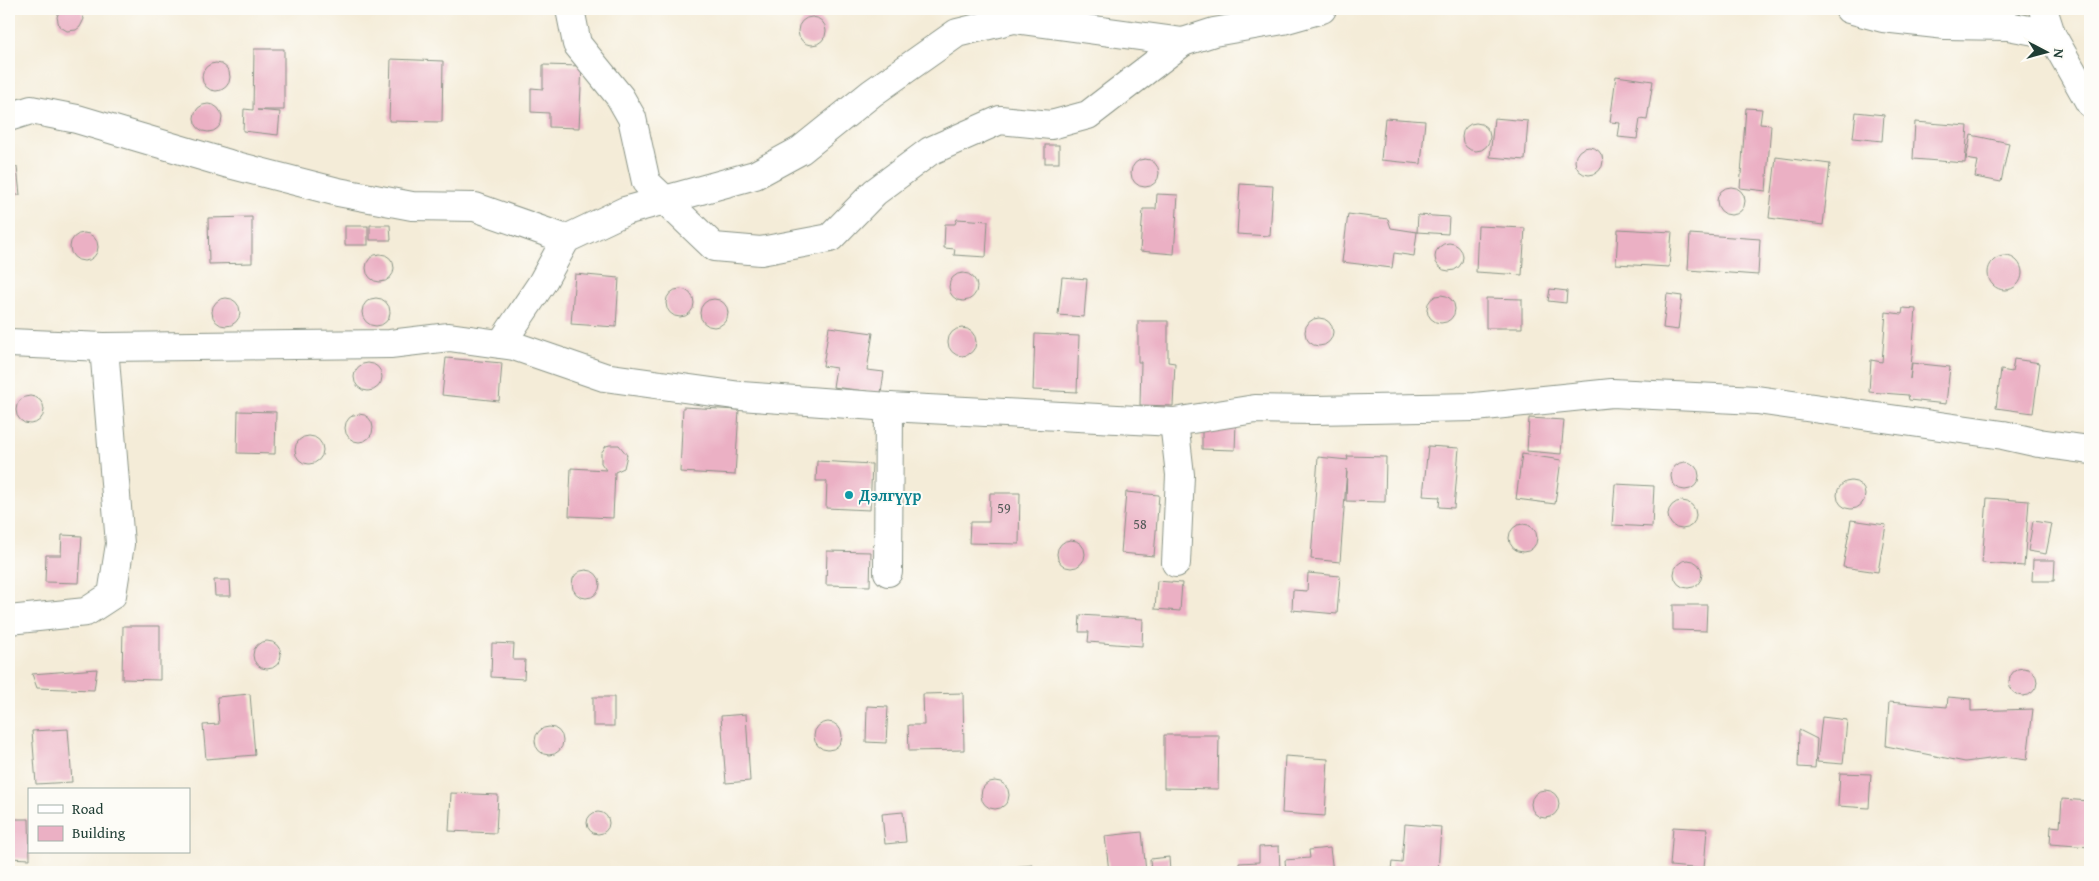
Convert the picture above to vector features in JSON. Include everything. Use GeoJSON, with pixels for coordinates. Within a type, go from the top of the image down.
{"type":"FeatureCollection","features":[{"type":"Feature","properties":{"kind":"street"},"geometry":{"type":"LineString","coordinates":[[570,9],[577,44],[620,97],[632,118],[646,182],[714,246],[761,252],[830,238],[875,192],[930,151],[1000,120],[1051,125],[1088,115],[1183,42],[1214,32],[1283,20],[1322,9]]}},
{"type":"Feature","properties":{"kind":"street"},"geometry":{"type":"LineString","coordinates":[[1849,9],[1882,18],[1946,25],[2008,26],[2052,34]]}},
{"type":"Feature","properties":{"kind":"street"},"geometry":{"type":"LineString","coordinates":[[2043,9],[2052,34],[2090,103]]}},
{"type":"Feature","properties":{"kind":"street"},"geometry":{"type":"LineString","coordinates":[[501,344],[542,282],[566,239],[625,211],[755,175],[801,150],[872,93],[957,33],[1014,19],[1183,42]]}},
{"type":"Feature","properties":{"kind":"street"},"geometry":{"type":"LineString","coordinates":[[9,117],[30,110],[77,120],[229,164],[338,192],[412,206],[475,207],[566,239]]}},
{"type":"Feature","properties":{"kind":"street"},"geometry":{"type":"LineString","coordinates":[[9,343],[104,348],[390,344],[448,337],[514,346],[604,377],[741,396],[889,407],[1174,422],[1256,409],[1315,410],[1475,407],[1612,393],[1757,400],[2002,435],[2039,443],[2090,450]]}},
{"type":"Feature","properties":{"kind":"street"},"geometry":{"type":"LineString","coordinates":[[9,620],[86,612],[112,595],[120,544],[104,348]]}},
{"type":"Feature","properties":{"kind":"street"},"geometry":{"type":"LineString","coordinates":[[888,572],[889,407]]}},
{"type":"Feature","properties":{"kind":"street"},"geometry":{"type":"LineString","coordinates":[[1174,422],[1180,475],[1176,563]]}},
{"type":"Feature","properties":{"kind":"building"},"geometry":{"type":"Polygon","coordinates":[[[60,9],[81,9],[84,19],[80,27],[76,30],[67,31],[59,26],[57,17],[60,9]]]}},
{"type":"Feature","properties":{"kind":"building"},"geometry":{"type":"Polygon","coordinates":[[[812,17],[822,21],[826,31],[822,41],[812,45],[802,41],[798,31],[802,21],[812,17]]]}},
{"type":"Feature","properties":{"kind":"building"},"geometry":{"type":"Polygon","coordinates":[[[254,49],[284,49],[284,110],[257,110],[280,112],[278,135],[243,131],[244,109],[253,110],[254,49]]]}},
{"type":"Feature","properties":{"kind":"building"},"geometry":{"type":"Polygon","coordinates":[[[391,59],[443,61],[442,122],[389,121],[391,59]]]}},
{"type":"Feature","properties":{"kind":"building"},"geometry":{"type":"Polygon","coordinates":[[[216,63],[226,67],[230,77],[226,87],[216,91],[206,87],[202,77],[206,67],[216,63]]]}},
{"type":"Feature","properties":{"kind":"building"},"geometry":{"type":"Polygon","coordinates":[[[543,65],[582,66],[579,128],[549,127],[549,113],[531,112],[531,88],[543,89],[543,65]]]}},
{"type":"Feature","properties":{"kind":"building"},"geometry":{"type":"Polygon","coordinates":[[[1616,76],[1653,81],[1647,120],[1640,119],[1637,139],[1618,137],[1620,123],[1610,122],[1616,76]]]}},
{"type":"Feature","properties":{"kind":"building"},"geometry":{"type":"Polygon","coordinates":[[[208,104],[218,108],[222,118],[218,128],[208,132],[198,128],[194,118],[198,108],[208,104]]]}},
{"type":"Feature","properties":{"kind":"building"},"geometry":{"type":"Polygon","coordinates":[[[1746,108],[1762,109],[1760,124],[1771,125],[1766,191],[1740,188],[1746,108]]]}},
{"type":"Feature","properties":{"kind":"building"},"geometry":{"type":"Polygon","coordinates":[[[1856,112],[1884,115],[1882,141],[1853,138],[1856,112]]]}},
{"type":"Feature","properties":{"kind":"building"},"geometry":{"type":"Polygon","coordinates":[[[1385,118],[1425,121],[1421,164],[1381,160],[1385,118]]]}},
{"type":"Feature","properties":{"kind":"building"},"geometry":{"type":"Polygon","coordinates":[[[1494,118],[1528,121],[1525,160],[1490,157],[1494,118]]]}},
{"type":"Feature","properties":{"kind":"building"},"geometry":{"type":"Polygon","coordinates":[[[1915,122],[1968,126],[1965,163],[1913,159],[1915,122]]]}},
{"type":"Feature","properties":{"kind":"building"},"geometry":{"type":"Polygon","coordinates":[[[1476,123],[1486,127],[1490,137],[1486,147],[1476,151],[1466,147],[1462,137],[1466,127],[1476,123]]]}},
{"type":"Feature","properties":{"kind":"building"},"geometry":{"type":"Polygon","coordinates":[[[1971,135],[2009,143],[2001,182],[1975,177],[1978,161],[1966,159],[1971,135]]]}},
{"type":"Feature","properties":{"kind":"building"},"geometry":{"type":"Polygon","coordinates":[[[1045,145],[1059,145],[1059,163],[1045,163],[1045,145]]]}},
{"type":"Feature","properties":{"kind":"building"},"geometry":{"type":"Polygon","coordinates":[[[1589,147],[1599,151],[1603,161],[1599,171],[1589,175],[1579,171],[1575,161],[1579,151],[1589,147]]]}},
{"type":"Feature","properties":{"kind":"building"},"geometry":{"type":"Polygon","coordinates":[[[1776,157],[1830,164],[1823,225],[1769,218],[1776,157]]]}},
{"type":"Feature","properties":{"kind":"building"},"geometry":{"type":"Polygon","coordinates":[[[1145,159],[1155,163],[1159,173],[1155,183],[1145,187],[1135,183],[1131,173],[1135,163],[1145,159]]]}},
{"type":"Feature","properties":{"kind":"building"},"geometry":{"type":"Polygon","coordinates":[[[9,167],[17,167],[20,195],[9,195],[9,167]]]}},
{"type":"Feature","properties":{"kind":"building"},"geometry":{"type":"Polygon","coordinates":[[[1240,184],[1273,186],[1270,236],[1237,234],[1240,184]]]}},
{"type":"Feature","properties":{"kind":"building"},"geometry":{"type":"Polygon","coordinates":[[[1731,187],[1741,191],[1745,201],[1741,211],[1731,215],[1721,211],[1717,201],[1721,191],[1731,187]]]}},
{"type":"Feature","properties":{"kind":"building"},"geometry":{"type":"Polygon","coordinates":[[[1157,194],[1178,195],[1174,254],[1140,251],[1143,209],[1156,209],[1157,194]]]}},
{"type":"Feature","properties":{"kind":"building"},"geometry":{"type":"Polygon","coordinates":[[[1348,214],[1388,219],[1391,228],[1417,232],[1414,256],[1394,253],[1392,268],[1342,262],[1348,214]]]}},
{"type":"Feature","properties":{"kind":"building"},"geometry":{"type":"Polygon","coordinates":[[[1418,215],[1449,217],[1448,234],[1417,232],[1418,215]]]}},
{"type":"Feature","properties":{"kind":"building"},"geometry":{"type":"Polygon","coordinates":[[[252,217],[252,263],[209,264],[208,218],[252,217]]]}},
{"type":"Feature","properties":{"kind":"building"},"geometry":{"type":"Polygon","coordinates":[[[957,219],[988,221],[986,257],[954,255],[955,249],[944,248],[945,224],[955,224],[957,219]]]}},
{"type":"Feature","properties":{"kind":"building"},"geometry":{"type":"Polygon","coordinates":[[[370,225],[390,225],[391,240],[370,240],[370,225]]]}},
{"type":"Feature","properties":{"kind":"building"},"geometry":{"type":"Polygon","coordinates":[[[345,226],[368,226],[368,245],[345,245],[345,226]]]}},
{"type":"Feature","properties":{"kind":"building"},"geometry":{"type":"Polygon","coordinates":[[[1478,226],[1525,228],[1522,275],[1476,272],[1478,226]]]}},
{"type":"Feature","properties":{"kind":"building"},"geometry":{"type":"Polygon","coordinates":[[[1618,229],[1672,232],[1669,267],[1616,264],[1618,229]]]}},
{"type":"Feature","properties":{"kind":"building"},"geometry":{"type":"Polygon","coordinates":[[[84,233],[94,237],[98,247],[94,257],[84,261],[74,257],[70,247],[74,237],[84,233]]]}},
{"type":"Feature","properties":{"kind":"building"},"geometry":{"type":"Polygon","coordinates":[[[1690,234],[1760,239],[1758,275],[1688,270],[1690,234]]]}},
{"type":"Feature","properties":{"kind":"building"},"geometry":{"type":"Polygon","coordinates":[[[1449,243],[1459,247],[1463,257],[1459,267],[1449,271],[1439,267],[1435,257],[1439,247],[1449,243]]]}},
{"type":"Feature","properties":{"kind":"building"},"geometry":{"type":"Polygon","coordinates":[[[380,254],[390,258],[394,268],[390,278],[380,282],[370,278],[366,268],[370,258],[380,254]]]}},
{"type":"Feature","properties":{"kind":"building"},"geometry":{"type":"Polygon","coordinates":[[[2005,256],[2017,261],[2022,273],[2017,285],[2005,290],[1993,285],[1988,273],[1993,261],[2005,256]]]}},
{"type":"Feature","properties":{"kind":"building"},"geometry":{"type":"Polygon","coordinates":[[[963,273],[973,277],[977,287],[973,297],[963,301],[953,297],[949,287],[953,277],[963,273]]]}},
{"type":"Feature","properties":{"kind":"building"},"geometry":{"type":"Polygon","coordinates":[[[575,274],[619,278],[616,327],[571,324],[575,274]]]}},
{"type":"Feature","properties":{"kind":"building"},"geometry":{"type":"Polygon","coordinates":[[[1062,277],[1087,279],[1084,317],[1058,315],[1062,277]]]}},
{"type":"Feature","properties":{"kind":"building"},"geometry":{"type":"Polygon","coordinates":[[[680,289],[690,293],[694,303],[690,313],[680,317],[670,313],[666,303],[670,293],[680,289]]]}},
{"type":"Feature","properties":{"kind":"building"},"geometry":{"type":"Polygon","coordinates":[[[1550,289],[1567,291],[1566,303],[1548,301],[1550,289]]]}},
{"type":"Feature","properties":{"kind":"building"},"geometry":{"type":"Polygon","coordinates":[[[1667,294],[1682,296],[1678,330],[1663,328],[1667,294]]]}},
{"type":"Feature","properties":{"kind":"building"},"geometry":{"type":"Polygon","coordinates":[[[1441,295],[1451,299],[1455,309],[1451,319],[1441,323],[1431,319],[1427,309],[1431,299],[1441,295]]]}},
{"type":"Feature","properties":{"kind":"building"},"geometry":{"type":"Polygon","coordinates":[[[226,298],[236,302],[240,312],[236,322],[226,326],[216,322],[212,312],[216,302],[226,298]]]}},
{"type":"Feature","properties":{"kind":"building"},"geometry":{"type":"Polygon","coordinates":[[[376,298],[386,302],[390,312],[386,322],[376,326],[366,322],[362,312],[366,302],[376,298]]]}},
{"type":"Feature","properties":{"kind":"building"},"geometry":{"type":"Polygon","coordinates":[[[1486,298],[1522,299],[1522,328],[1486,328],[1486,298]]]}},
{"type":"Feature","properties":{"kind":"building"},"geometry":{"type":"Polygon","coordinates":[[[714,299],[724,303],[728,313],[724,323],[714,327],[704,323],[700,313],[704,303],[714,299]]]}},
{"type":"Feature","properties":{"kind":"building"},"geometry":{"type":"Polygon","coordinates":[[[1903,308],[1916,309],[1910,379],[1912,363],[1950,367],[1946,404],[1909,400],[1908,395],[1869,392],[1871,360],[1882,362],[1886,312],[1902,314],[1903,308]]]}},
{"type":"Feature","properties":{"kind":"building"},"geometry":{"type":"Polygon","coordinates":[[[1319,318],[1329,322],[1333,332],[1329,342],[1319,346],[1309,342],[1305,332],[1309,322],[1319,318]]]}},
{"type":"Feature","properties":{"kind":"building"},"geometry":{"type":"Polygon","coordinates":[[[1138,321],[1168,321],[1168,362],[1175,363],[1173,406],[1140,405],[1141,362],[1138,362],[1138,321]]]}},
{"type":"Feature","properties":{"kind":"building"},"geometry":{"type":"Polygon","coordinates":[[[829,327],[873,333],[867,370],[884,372],[881,393],[833,387],[836,368],[823,366],[829,327]]]}},
{"type":"Feature","properties":{"kind":"building"},"geometry":{"type":"Polygon","coordinates":[[[962,328],[972,332],[976,342],[972,352],[962,356],[952,352],[948,342],[952,332],[962,328]]]}},
{"type":"Feature","properties":{"kind":"building"},"geometry":{"type":"Polygon","coordinates":[[[1035,334],[1079,336],[1077,392],[1033,390],[1035,334]]]}},
{"type":"Feature","properties":{"kind":"building"},"geometry":{"type":"Polygon","coordinates":[[[446,358],[502,363],[499,401],[442,395],[446,358]]]}},
{"type":"Feature","properties":{"kind":"building"},"geometry":{"type":"Polygon","coordinates":[[[2014,359],[2040,363],[2033,413],[1996,408],[2001,370],[2012,372],[2014,359]]]}},
{"type":"Feature","properties":{"kind":"building"},"geometry":{"type":"Polygon","coordinates":[[[368,363],[378,367],[382,377],[378,387],[368,391],[358,387],[354,377],[358,367],[368,363]]]}},
{"type":"Feature","properties":{"kind":"building"},"geometry":{"type":"Polygon","coordinates":[[[30,396],[40,400],[44,410],[40,420],[30,424],[20,420],[16,410],[20,400],[30,396]]]}},
{"type":"Feature","properties":{"kind":"building"},"geometry":{"type":"Polygon","coordinates":[[[683,407],[739,410],[735,475],[680,472],[683,407]]]}},
{"type":"Feature","properties":{"kind":"building"},"geometry":{"type":"Polygon","coordinates":[[[238,411],[276,412],[275,454],[237,453],[238,411]]]}},
{"type":"Feature","properties":{"kind":"building"},"geometry":{"type":"Polygon","coordinates":[[[359,414],[369,418],[373,428],[369,438],[359,442],[349,438],[345,428],[349,418],[359,414]]]}},
{"type":"Feature","properties":{"kind":"building"},"geometry":{"type":"Polygon","coordinates":[[[1529,418],[1564,420],[1561,454],[1527,451],[1529,418]]]}},
{"type":"Feature","properties":{"kind":"building"},"geometry":{"type":"Polygon","coordinates":[[[1202,423],[1236,423],[1235,450],[1202,449],[1202,423]]]}},
{"type":"Feature","properties":{"kind":"building"},"geometry":{"type":"Polygon","coordinates":[[[309,436],[319,440],[323,450],[319,460],[309,464],[299,460],[295,450],[299,440],[309,436]]]}},
{"type":"Feature","properties":{"kind":"building"},"geometry":{"type":"Polygon","coordinates":[[[619,445],[627,455],[624,468],[615,472],[613,518],[569,516],[571,468],[606,470],[601,463],[601,453],[606,446],[619,445]]]}},
{"type":"Feature","properties":{"kind":"building"},"geometry":{"type":"Polygon","coordinates":[[[1428,446],[1459,448],[1454,508],[1439,507],[1440,497],[1423,496],[1428,446]]]}},
{"type":"Feature","properties":{"kind":"building"},"geometry":{"type":"Polygon","coordinates":[[[1522,454],[1561,460],[1555,504],[1516,499],[1522,454]]]}},
{"type":"Feature","properties":{"kind":"building"},"geometry":{"type":"Polygon","coordinates":[[[1347,456],[1386,457],[1385,502],[1346,501],[1347,469],[1340,562],[1311,559],[1318,457],[1348,460],[1347,456]]]}},
{"type":"Feature","properties":{"kind":"building","name":"Дэлгүүр"},"geometry":{"type":"Polygon","coordinates":[[[817,461],[872,464],[870,510],[826,508],[827,481],[816,481],[817,461]]]}},
{"type":"Feature","properties":{"kind":"building"},"geometry":{"type":"Polygon","coordinates":[[[1685,462],[1695,466],[1699,476],[1695,486],[1685,490],[1675,486],[1671,476],[1675,466],[1685,462]]]}},
{"type":"Feature","properties":{"kind":"building"},"geometry":{"type":"Polygon","coordinates":[[[1851,481],[1861,485],[1865,495],[1861,505],[1851,509],[1841,505],[1837,495],[1841,485],[1851,481]]]}},
{"type":"Feature","properties":{"kind":"building"},"geometry":{"type":"Polygon","coordinates":[[[1615,484],[1654,486],[1652,527],[1612,525],[1615,484]]]}},
{"type":"Feature","properties":{"kind":"building"},"geometry":{"type":"Polygon","coordinates":[[[1126,492],[1159,495],[1154,556],[1121,553],[1126,492]]]}},
{"type":"Feature","properties":{"kind":"building"},"geometry":{"type":"Polygon","coordinates":[[[990,493],[1020,493],[1019,544],[969,543],[970,522],[989,522],[990,493]]]}},
{"type":"Feature","properties":{"kind":"building"},"geometry":{"type":"Polygon","coordinates":[[[1987,498],[2029,501],[2024,566],[1982,563],[1987,498]]]}},
{"type":"Feature","properties":{"kind":"building"},"geometry":{"type":"Polygon","coordinates":[[[1682,501],[1692,505],[1696,515],[1692,525],[1682,529],[1672,525],[1668,515],[1672,505],[1682,501]]]}},
{"type":"Feature","properties":{"kind":"building"},"geometry":{"type":"Polygon","coordinates":[[[1851,520],[1886,525],[1878,572],[1843,567],[1851,520]]]}},
{"type":"Feature","properties":{"kind":"building"},"geometry":{"type":"Polygon","coordinates":[[[2033,521],[2052,524],[2046,554],[2028,551],[2033,521]]]}},
{"type":"Feature","properties":{"kind":"building"},"geometry":{"type":"Polygon","coordinates":[[[1523,524],[1533,528],[1537,538],[1533,548],[1523,552],[1513,548],[1509,538],[1513,528],[1523,524]]]}},
{"type":"Feature","properties":{"kind":"building"},"geometry":{"type":"Polygon","coordinates":[[[62,535],[82,536],[79,583],[45,582],[46,555],[61,555],[62,535]]]}},
{"type":"Feature","properties":{"kind":"building"},"geometry":{"type":"Polygon","coordinates":[[[1071,540],[1081,544],[1085,554],[1081,564],[1071,568],[1061,564],[1057,554],[1061,544],[1071,540]]]}},
{"type":"Feature","properties":{"kind":"building"},"geometry":{"type":"Polygon","coordinates":[[[827,551],[871,552],[870,586],[826,585],[827,551]]]}},
{"type":"Feature","properties":{"kind":"building"},"geometry":{"type":"Polygon","coordinates":[[[1688,560],[1698,564],[1702,574],[1698,584],[1688,588],[1678,584],[1674,574],[1678,564],[1688,560]]]}},
{"type":"Feature","properties":{"kind":"building"},"geometry":{"type":"Polygon","coordinates":[[[2033,560],[2055,560],[2054,581],[2032,581],[2033,560]]]}},
{"type":"Feature","properties":{"kind":"building"},"geometry":{"type":"Polygon","coordinates":[[[586,570],[596,574],[600,584],[596,594],[586,598],[576,594],[572,584],[576,574],[586,570]]]}},
{"type":"Feature","properties":{"kind":"building"},"geometry":{"type":"Polygon","coordinates":[[[1308,573],[1340,576],[1337,614],[1292,610],[1293,590],[1307,591],[1308,573]]]}},
{"type":"Feature","properties":{"kind":"building"},"geometry":{"type":"Polygon","coordinates":[[[214,580],[230,580],[231,596],[215,596],[214,580]]]}},
{"type":"Feature","properties":{"kind":"building"},"geometry":{"type":"Polygon","coordinates":[[[1157,581],[1182,583],[1180,611],[1155,609],[1157,581]]]}},
{"type":"Feature","properties":{"kind":"building"},"geometry":{"type":"Polygon","coordinates":[[[1673,605],[1707,605],[1706,631],[1673,630],[1673,605]]]}},
{"type":"Feature","properties":{"kind":"building"},"geometry":{"type":"Polygon","coordinates":[[[1080,615],[1143,619],[1142,646],[1088,642],[1089,632],[1079,632],[1080,615]]]}},
{"type":"Feature","properties":{"kind":"building"},"geometry":{"type":"Polygon","coordinates":[[[123,626],[160,626],[160,680],[122,679],[123,626]]]}},
{"type":"Feature","properties":{"kind":"building"},"geometry":{"type":"Polygon","coordinates":[[[267,641],[277,645],[281,655],[277,665],[267,669],[257,665],[253,655],[257,645],[267,641]]]}},
{"type":"Feature","properties":{"kind":"building"},"geometry":{"type":"Polygon","coordinates":[[[492,643],[514,644],[513,660],[525,660],[524,679],[491,677],[492,643]]]}},
{"type":"Feature","properties":{"kind":"building"},"geometry":{"type":"Polygon","coordinates":[[[2023,668],[2033,672],[2037,682],[2033,692],[2023,696],[2013,692],[2009,682],[2013,672],[2023,668]]]}},
{"type":"Feature","properties":{"kind":"building"},"geometry":{"type":"Polygon","coordinates":[[[97,669],[94,690],[37,688],[32,674],[97,669]]]}},
{"type":"Feature","properties":{"kind":"building"},"geometry":{"type":"Polygon","coordinates":[[[963,693],[964,750],[909,751],[908,725],[924,725],[923,694],[963,693]]]}},
{"type":"Feature","properties":{"kind":"building"},"geometry":{"type":"Polygon","coordinates":[[[250,694],[255,755],[206,759],[203,725],[219,724],[217,697],[250,694]]]}},
{"type":"Feature","properties":{"kind":"building"},"geometry":{"type":"Polygon","coordinates":[[[593,697],[614,697],[614,726],[593,726],[593,697]]]}},
{"type":"Feature","properties":{"kind":"building"},"geometry":{"type":"Polygon","coordinates":[[[1948,697],[1971,699],[1971,711],[2033,709],[2027,760],[2005,757],[1965,762],[1886,746],[1889,702],[1947,707],[1948,697]]]}},
{"type":"Feature","properties":{"kind":"building"},"geometry":{"type":"Polygon","coordinates":[[[867,706],[888,707],[886,743],[866,742],[867,706]]]}},
{"type":"Feature","properties":{"kind":"building"},"geometry":{"type":"Polygon","coordinates":[[[746,714],[750,781],[726,783],[721,716],[746,714]]]}},
{"type":"Feature","properties":{"kind":"building"},"geometry":{"type":"Polygon","coordinates":[[[1822,717],[1847,720],[1843,764],[1817,762],[1822,717]]]}},
{"type":"Feature","properties":{"kind":"building"},"geometry":{"type":"Polygon","coordinates":[[[828,722],[838,726],[842,736],[838,746],[828,750],[818,746],[814,736],[818,726],[828,722]]]}},
{"type":"Feature","properties":{"kind":"building"},"geometry":{"type":"Polygon","coordinates":[[[549,727],[559,731],[563,741],[559,751],[549,755],[539,751],[535,741],[539,731],[549,727]]]}},
{"type":"Feature","properties":{"kind":"building"},"geometry":{"type":"Polygon","coordinates":[[[68,729],[72,782],[36,784],[32,731],[68,729]]]}},
{"type":"Feature","properties":{"kind":"building"},"geometry":{"type":"Polygon","coordinates":[[[1799,730],[1817,739],[1815,768],[1798,767],[1799,730]]]}},
{"type":"Feature","properties":{"kind":"building"},"geometry":{"type":"Polygon","coordinates":[[[1164,735],[1219,735],[1218,789],[1164,788],[1164,735]]]}},
{"type":"Feature","properties":{"kind":"building"},"geometry":{"type":"Polygon","coordinates":[[[1285,756],[1328,759],[1325,816],[1282,813],[1285,756]]]}},
{"type":"Feature","properties":{"kind":"building"},"geometry":{"type":"Polygon","coordinates":[[[1840,773],[1871,774],[1869,808],[1838,806],[1840,773]]]}},
{"type":"Feature","properties":{"kind":"building"},"geometry":{"type":"Polygon","coordinates":[[[995,781],[1005,785],[1009,795],[1005,805],[995,809],[985,805],[981,795],[985,785],[995,781]]]}},
{"type":"Feature","properties":{"kind":"building"},"geometry":{"type":"Polygon","coordinates":[[[1545,790],[1555,794],[1559,804],[1555,814],[1545,818],[1535,814],[1531,804],[1535,794],[1545,790]]]}},
{"type":"Feature","properties":{"kind":"building"},"geometry":{"type":"Polygon","coordinates":[[[451,793],[498,795],[496,833],[449,831],[451,793]]]}},
{"type":"Feature","properties":{"kind":"building"},"geometry":{"type":"Polygon","coordinates":[[[2062,799],[2090,801],[2090,847],[2050,844],[2051,826],[2060,827],[2062,799]]]}},
{"type":"Feature","properties":{"kind":"building"},"geometry":{"type":"Polygon","coordinates":[[[598,812],[606,815],[609,823],[606,831],[598,834],[590,831],[587,823],[590,815],[598,812]]]}},
{"type":"Feature","properties":{"kind":"building"},"geometry":{"type":"Polygon","coordinates":[[[903,812],[906,842],[885,844],[882,814],[903,812]]]}},
{"type":"Feature","properties":{"kind":"building"},"geometry":{"type":"Polygon","coordinates":[[[9,819],[28,819],[28,854],[30,854],[30,859],[9,858],[9,819]]]}},
{"type":"Feature","properties":{"kind":"building"},"geometry":{"type":"Polygon","coordinates":[[[1405,824],[1441,827],[1438,872],[1391,870],[1392,862],[1402,863],[1405,824]]]}},
{"type":"Feature","properties":{"kind":"building"},"geometry":{"type":"Polygon","coordinates":[[[1673,827],[1707,829],[1704,869],[1670,866],[1673,827]]]}},
{"type":"Feature","properties":{"kind":"building"},"geometry":{"type":"Polygon","coordinates":[[[1142,832],[1146,872],[1109,872],[1105,836],[1142,832]]]}},
{"type":"Feature","properties":{"kind":"building"},"geometry":{"type":"Polygon","coordinates":[[[1279,846],[1280,872],[1239,872],[1239,863],[1259,862],[1259,847],[1279,846]]]}},
{"type":"Feature","properties":{"kind":"building"},"geometry":{"type":"Polygon","coordinates":[[[1330,848],[1333,872],[1286,872],[1285,860],[1310,858],[1309,850],[1330,848]]]}},
{"type":"Feature","properties":{"kind":"building"},"geometry":{"type":"Polygon","coordinates":[[[1169,857],[1170,872],[1151,872],[1150,859],[1169,857]]]}},
{"type":"Feature","properties":{"kind":"building"},"geometry":{"type":"Polygon","coordinates":[[[1033,865],[1033,872],[980,872],[979,870],[1033,865]]]}},
{"type":"Feature","properties":{"kind":"place","name":"Дэлгүүр"},"geometry":{"type":"Point","coordinates":[849,495]}}]}
